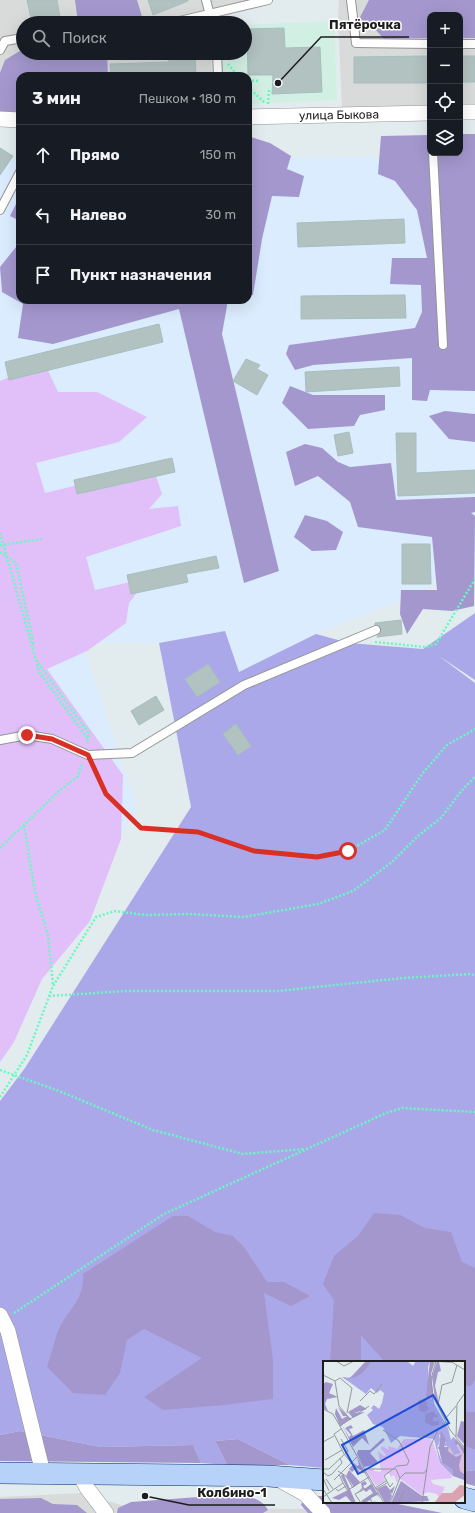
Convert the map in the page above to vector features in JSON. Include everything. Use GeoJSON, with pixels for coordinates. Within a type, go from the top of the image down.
{"type":"FeatureCollection","features":[{"type":"Feature","properties":{"kind":"main road"},"geometry":{"type":"LineString","coordinates":[[0,1474],[43,1473],[80,1475],[268,1476],[323,1480]]}},
{"type":"Feature","properties":{"kind":"main road"},"geometry":{"type":"LineString","coordinates":[[465,1498],[475,1501]]}},
{"type":"Feature","properties":{"kind":"street"},"geometry":{"type":"LineString","coordinates":[[463,112],[475,112]]}},
{"type":"Feature","properties":{"kind":"street","name":"улица Быкова"},"geometry":{"type":"LineString","coordinates":[[252,117],[427,113]]}},
{"type":"Feature","properties":{"kind":"street"},"geometry":{"type":"LineString","coordinates":[[0,119],[16,120]]}},
{"type":"Feature","properties":{"kind":"street"},"geometry":{"type":"LineString","coordinates":[[2,1318],[8,1331],[43,1473]]}},
{"type":"Feature","properties":{"kind":"street"},"geometry":{"type":"LineString","coordinates":[[80,1475],[87,1488],[106,1513]]}},
{"type":"Feature","properties":{"kind":"street"},"geometry":{"type":"LineString","coordinates":[[268,1476],[286,1482],[297,1488],[323,1513]]}},
{"type":"Feature","properties":{"kind":"lane"},"geometry":{"type":"LineString","coordinates":[[206,0],[211,16]]}},
{"type":"Feature","properties":{"kind":"lane"},"geometry":{"type":"LineString","coordinates":[[196,16],[268,0]]}},
{"type":"Feature","properties":{"kind":"lane"},"geometry":{"type":"LineString","coordinates":[[351,0],[356,43],[427,44]]}},
{"type":"Feature","properties":{"kind":"lane"},"geometry":{"type":"LineString","coordinates":[[0,50],[5,42],[16,40]]}},
{"type":"Feature","properties":{"kind":"lane"},"geometry":{"type":"LineString","coordinates":[[463,44],[475,44]]}},
{"type":"Feature","properties":{"kind":"lane"},"geometry":{"type":"LineString","coordinates":[[217,60],[218,72]]}},
{"type":"Feature","properties":{"kind":"lane"},"geometry":{"type":"LineString","coordinates":[[433,156],[443,344]]}},
{"type":"Feature","properties":{"kind":"lane"},"geometry":{"type":"LineString","coordinates":[[0,210],[16,180]]}},
{"type":"Feature","properties":{"kind":"lane"},"geometry":{"type":"LineString","coordinates":[[0,740],[27,735],[52,739],[87,752],[132,753],[244,685],[376,630]]}},
{"type":"Feature","properties":{"kind":"path"},"geometry":{"type":"LineString","coordinates":[[252,80],[258,81]]}},
{"type":"Feature","properties":{"kind":"path"},"geometry":{"type":"LineString","coordinates":[[252,91],[268,106],[269,90]]}},
{"type":"Feature","properties":{"kind":"path"},"geometry":{"type":"LineString","coordinates":[[0,533],[5,546],[37,662],[88,732],[87,752],[76,778],[60,790],[0,848]]}},
{"type":"Feature","properties":{"kind":"path"},"geometry":{"type":"LineString","coordinates":[[0,545],[5,546],[42,539]]}},
{"type":"Feature","properties":{"kind":"path"},"geometry":{"type":"LineString","coordinates":[[0,552],[16,563],[37,662]]}},
{"type":"Feature","properties":{"kind":"path"},"geometry":{"type":"LineString","coordinates":[[351,640],[425,647],[436,644],[475,579]]}},
{"type":"Feature","properties":{"kind":"path"},"geometry":{"type":"LineString","coordinates":[[87,752],[106,794],[141,828],[198,832],[254,851],[317,857],[348,851],[385,830],[422,774],[447,745],[475,729]]}},
{"type":"Feature","properties":{"kind":"path"},"geometry":{"type":"LineString","coordinates":[[0,1097],[27,1055],[53,986],[96,917],[115,911],[146,915],[189,914],[244,917],[318,904],[353,891],[392,862],[419,835],[440,819],[462,790],[475,777]]}},
{"type":"Feature","properties":{"kind":"path"},"geometry":{"type":"LineString","coordinates":[[24,825],[35,892],[48,935],[53,986]]}},
{"type":"Feature","properties":{"kind":"path"},"geometry":{"type":"LineString","coordinates":[[49,996],[126,991],[278,991],[403,978],[471,974],[475,976]]}},
{"type":"Feature","properties":{"kind":"path"},"geometry":{"type":"LineString","coordinates":[[0,1070],[59,1091],[154,1130],[243,1154],[309,1148]]}},
{"type":"Feature","properties":{"kind":"path"},"geometry":{"type":"LineString","coordinates":[[2,1318],[164,1214],[386,1113],[402,1108],[475,1112]]}},
{"type":"Feature","properties":{"kind":"shaded area"},"geometry":{"type":"Polygon","coordinates":[[[0,0],[266,0],[226,16],[16,16],[16,60],[211,60],[212,72],[16,72],[16,84],[0,115],[0,0]]]}},
{"type":"Feature","properties":{"kind":"shaded area"},"geometry":{"type":"Polygon","coordinates":[[[75,0],[137,0],[142,16],[77,16],[75,0]]]}},
{"type":"Feature","properties":{"kind":"shaded area"},"geometry":{"type":"Polygon","coordinates":[[[339,0],[475,0],[475,105],[463,105],[463,12],[427,12],[427,106],[342,109],[338,16],[339,0]]]}},
{"type":"Feature","properties":{"kind":"shaded area"},"geometry":{"type":"Polygon","coordinates":[[[369,0],[475,0],[475,38],[463,38],[463,12],[427,12],[427,38],[384,39],[374,28],[359,19],[369,0]]]}},
{"type":"Feature","properties":{"kind":"shaded area"},"geometry":{"type":"Polygon","coordinates":[[[334,21],[337,100],[252,104],[252,72],[223,72],[222,60],[252,60],[252,25],[334,21]]]}},
{"type":"Feature","properties":{"kind":"shaded area"},"geometry":{"type":"Polygon","coordinates":[[[16,53],[16,60],[107,60],[108,72],[16,72],[16,114],[0,114],[0,73],[5,60],[16,53]]]}},
{"type":"Feature","properties":{"kind":"shaded area"},"geometry":{"type":"Polygon","coordinates":[[[463,134],[475,134],[475,391],[430,390],[427,401],[412,400],[412,358],[313,365],[295,370],[286,354],[289,345],[415,328],[422,312],[421,285],[390,284],[392,258],[427,258],[417,210],[395,181],[378,174],[381,136],[427,135],[427,156],[463,156],[463,134]]]}},
{"type":"Feature","properties":{"kind":"shaded area"},"geometry":{"type":"Polygon","coordinates":[[[252,137],[270,143],[291,156],[287,169],[304,176],[299,197],[272,196],[262,239],[253,295],[252,137]]]}},
{"type":"Feature","properties":{"kind":"shaded area"},"geometry":{"type":"Polygon","coordinates":[[[475,156],[475,552],[420,593],[316,634],[239,673],[225,631],[159,643],[82,643],[137,808],[0,1036],[0,158],[16,158],[16,304],[252,304],[252,158],[475,156]]]}},
{"type":"Feature","properties":{"kind":"shaded area"},"geometry":{"type":"Polygon","coordinates":[[[16,204],[16,219],[10,216],[16,204]]]}},
{"type":"Feature","properties":{"kind":"shaded area"},"geometry":{"type":"Polygon","coordinates":[[[16,247],[16,300],[2,292],[0,267],[16,247]]]}},
{"type":"Feature","properties":{"kind":"shaded area"},"geometry":{"type":"Polygon","coordinates":[[[23,304],[227,304],[222,334],[279,571],[244,583],[179,309],[53,344],[18,338],[23,304]]]}},
{"type":"Feature","properties":{"kind":"shaded area"},"geometry":{"type":"Polygon","coordinates":[[[44,362],[58,392],[97,392],[147,417],[119,442],[36,463],[45,493],[153,467],[162,494],[149,509],[178,506],[181,526],[86,557],[95,590],[148,578],[129,603],[126,623],[87,651],[47,669],[123,775],[121,839],[90,921],[42,979],[14,1042],[0,1062],[0,381],[44,362]]]}},
{"type":"Feature","properties":{"kind":"shaded area"},"geometry":{"type":"Polygon","coordinates":[[[290,386],[313,395],[385,395],[385,410],[360,415],[354,426],[308,429],[282,403],[290,386]]]}},
{"type":"Feature","properties":{"kind":"shaded area"},"geometry":{"type":"Polygon","coordinates":[[[445,411],[475,414],[475,442],[449,439],[429,416],[445,411]]]}},
{"type":"Feature","properties":{"kind":"shaded area"},"geometry":{"type":"Polygon","coordinates":[[[305,444],[322,448],[338,462],[350,467],[391,463],[396,500],[475,497],[475,512],[471,513],[475,516],[474,606],[452,611],[423,609],[407,634],[400,614],[401,590],[437,590],[432,537],[358,527],[350,502],[318,476],[295,486],[286,452],[305,444]]]}},
{"type":"Feature","properties":{"kind":"shaded area"},"geometry":{"type":"Polygon","coordinates":[[[305,515],[327,521],[343,532],[336,550],[312,551],[294,537],[305,515]]]}},
{"type":"Feature","properties":{"kind":"shaded area"},"geometry":{"type":"Polygon","coordinates":[[[475,613],[475,680],[439,656],[475,683],[475,1412],[465,1412],[465,1361],[323,1361],[323,1468],[290,1465],[238,1439],[215,1441],[227,1465],[201,1463],[193,1445],[101,1447],[20,1431],[0,1435],[0,1101],[25,1068],[191,807],[159,643],[225,631],[239,672],[316,634],[349,643],[423,649],[475,613]]]}},
{"type":"Feature","properties":{"kind":"shaded area"},"geometry":{"type":"Polygon","coordinates":[[[374,1213],[400,1215],[425,1228],[451,1232],[462,1262],[475,1268],[475,1380],[471,1386],[465,1386],[465,1361],[384,1361],[361,1335],[361,1361],[330,1361],[334,1300],[323,1284],[334,1256],[358,1236],[374,1213]]]}},
{"type":"Feature","properties":{"kind":"shaded area"},"geometry":{"type":"Polygon","coordinates":[[[173,1216],[188,1216],[215,1232],[233,1236],[244,1247],[267,1282],[284,1282],[310,1296],[291,1306],[264,1293],[273,1360],[273,1399],[163,1410],[144,1397],[202,1358],[144,1329],[127,1340],[120,1373],[105,1395],[73,1393],[47,1367],[58,1331],[75,1304],[81,1291],[83,1274],[173,1216]]]}},
{"type":"Feature","properties":{"kind":"shaded area"},"geometry":{"type":"Polygon","coordinates":[[[465,1412],[475,1412],[475,1450],[465,1446],[465,1412]]]}},
{"type":"Feature","properties":{"kind":"shaded area"},"geometry":{"type":"Polygon","coordinates":[[[20,1431],[101,1447],[193,1445],[201,1463],[0,1461],[0,1435],[20,1431]]]}},
{"type":"Feature","properties":{"kind":"shaded area"},"geometry":{"type":"Polygon","coordinates":[[[238,1439],[290,1465],[227,1465],[215,1441],[238,1439]]]}},
{"type":"Feature","properties":{"kind":"shaded area"},"geometry":{"type":"Polygon","coordinates":[[[465,1446],[475,1450],[475,1471],[465,1470],[465,1446]]]}},
{"type":"Feature","properties":{"kind":"shaded area"},"geometry":{"type":"Polygon","coordinates":[[[465,1470],[475,1471],[475,1486],[465,1483],[465,1470]]]}},
{"type":"Feature","properties":{"kind":"shaded area"},"geometry":{"type":"Polygon","coordinates":[[[81,1493],[128,1507],[306,1509],[310,1513],[0,1513],[0,1497],[81,1493]]]}},
{"type":"Feature","properties":{"kind":"shaded area"},"geometry":{"type":"Polygon","coordinates":[[[225,1495],[250,1497],[260,1501],[268,1510],[263,1513],[117,1513],[118,1508],[131,1502],[225,1495]]]}},
{"type":"Feature","properties":{"kind":"shaded area"},"geometry":{"type":"Polygon","coordinates":[[[323,1496],[323,1503],[393,1503],[442,1513],[308,1513],[301,1505],[304,1498],[323,1496]]]}},
{"type":"Feature","properties":{"kind":"shaded area"},"geometry":{"type":"Polygon","coordinates":[[[41,1498],[53,1504],[77,1505],[87,1513],[0,1513],[0,1499],[41,1498]]]}},
{"type":"Feature","properties":{"kind":"building"},"geometry":{"type":"Polygon","coordinates":[[[27,0],[57,0],[60,16],[30,16],[27,0]]]}},
{"type":"Feature","properties":{"kind":"building"},"geometry":{"type":"Polygon","coordinates":[[[148,0],[188,0],[188,1],[153,15],[148,0]]]}},
{"type":"Feature","properties":{"kind":"building"},"geometry":{"type":"Polygon","coordinates":[[[284,28],[285,48],[320,47],[322,92],[272,94],[273,75],[252,75],[252,72],[248,72],[248,60],[252,60],[252,29],[284,28]]]}},
{"type":"Feature","properties":{"kind":"building"},"geometry":{"type":"Polygon","coordinates":[[[427,56],[427,83],[354,83],[354,57],[427,56]]]}},
{"type":"Feature","properties":{"kind":"building"},"geometry":{"type":"Polygon","coordinates":[[[463,56],[475,56],[475,82],[463,82],[463,56]]]}},
{"type":"Feature","properties":{"kind":"building"},"geometry":{"type":"Polygon","coordinates":[[[169,60],[195,60],[196,72],[111,72],[110,64],[169,62],[169,60]]]}},
{"type":"Feature","properties":{"kind":"building"},"geometry":{"type":"Polygon","coordinates":[[[0,148],[13,156],[0,175],[0,148]]]}},
{"type":"Feature","properties":{"kind":"building"},"geometry":{"type":"Polygon","coordinates":[[[404,219],[405,243],[298,247],[297,223],[404,219]]]}},
{"type":"Feature","properties":{"kind":"building"},"geometry":{"type":"Polygon","coordinates":[[[405,295],[406,318],[301,319],[301,296],[405,295]]]}},
{"type":"Feature","properties":{"kind":"building"},"geometry":{"type":"Polygon","coordinates":[[[159,324],[163,342],[9,380],[5,362],[159,324]]]}},
{"type":"Feature","properties":{"kind":"building"},"geometry":{"type":"Polygon","coordinates":[[[246,359],[260,365],[257,369],[268,375],[257,395],[233,381],[246,359]]]}},
{"type":"Feature","properties":{"kind":"building"},"geometry":{"type":"Polygon","coordinates":[[[399,367],[400,386],[306,392],[305,372],[399,367]]]}},
{"type":"Feature","properties":{"kind":"building"},"geometry":{"type":"Polygon","coordinates":[[[349,432],[353,453],[338,456],[334,435],[349,432]]]}},
{"type":"Feature","properties":{"kind":"building"},"geometry":{"type":"Polygon","coordinates":[[[396,433],[416,433],[416,473],[475,470],[475,493],[398,496],[396,433]]]}},
{"type":"Feature","properties":{"kind":"building"},"geometry":{"type":"Polygon","coordinates":[[[172,458],[175,472],[77,494],[74,480],[172,458]]]}},
{"type":"Feature","properties":{"kind":"building"},"geometry":{"type":"Polygon","coordinates":[[[402,544],[430,544],[431,584],[402,584],[402,544]]]}},
{"type":"Feature","properties":{"kind":"building"},"geometry":{"type":"Polygon","coordinates":[[[216,556],[219,568],[186,574],[188,582],[131,594],[127,575],[216,556]]]}},
{"type":"Feature","properties":{"kind":"building"},"geometry":{"type":"Polygon","coordinates":[[[401,620],[402,634],[377,637],[381,630],[380,626],[375,625],[375,623],[401,620]]]}},
{"type":"Feature","properties":{"kind":"building"},"geometry":{"type":"Polygon","coordinates":[[[208,664],[220,682],[197,697],[185,679],[208,664]]]}},
{"type":"Feature","properties":{"kind":"building"},"geometry":{"type":"Polygon","coordinates":[[[156,696],[164,710],[139,725],[131,711],[156,696]]]}},
{"type":"Feature","properties":{"kind":"building"},"geometry":{"type":"Polygon","coordinates":[[[236,724],[251,746],[238,755],[223,734],[236,724]]]}},
{"type":"Feature","properties":{"kind":"place","name":"Пятёрочка"},"geometry":{"type":"Point","coordinates":[278,83]}},
{"type":"Feature","properties":{"kind":"place","name":"Колбино-1"},"geometry":{"type":"Point","coordinates":[145,1496]}},
{"type":"Feature","properties":{"kind":"route"},"geometry":{"type":"LineString","coordinates":[[27,735],[52,739],[88,755],[106,794],[141,828],[198,832],[254,851],[317,857],[348,851]]}}]}
